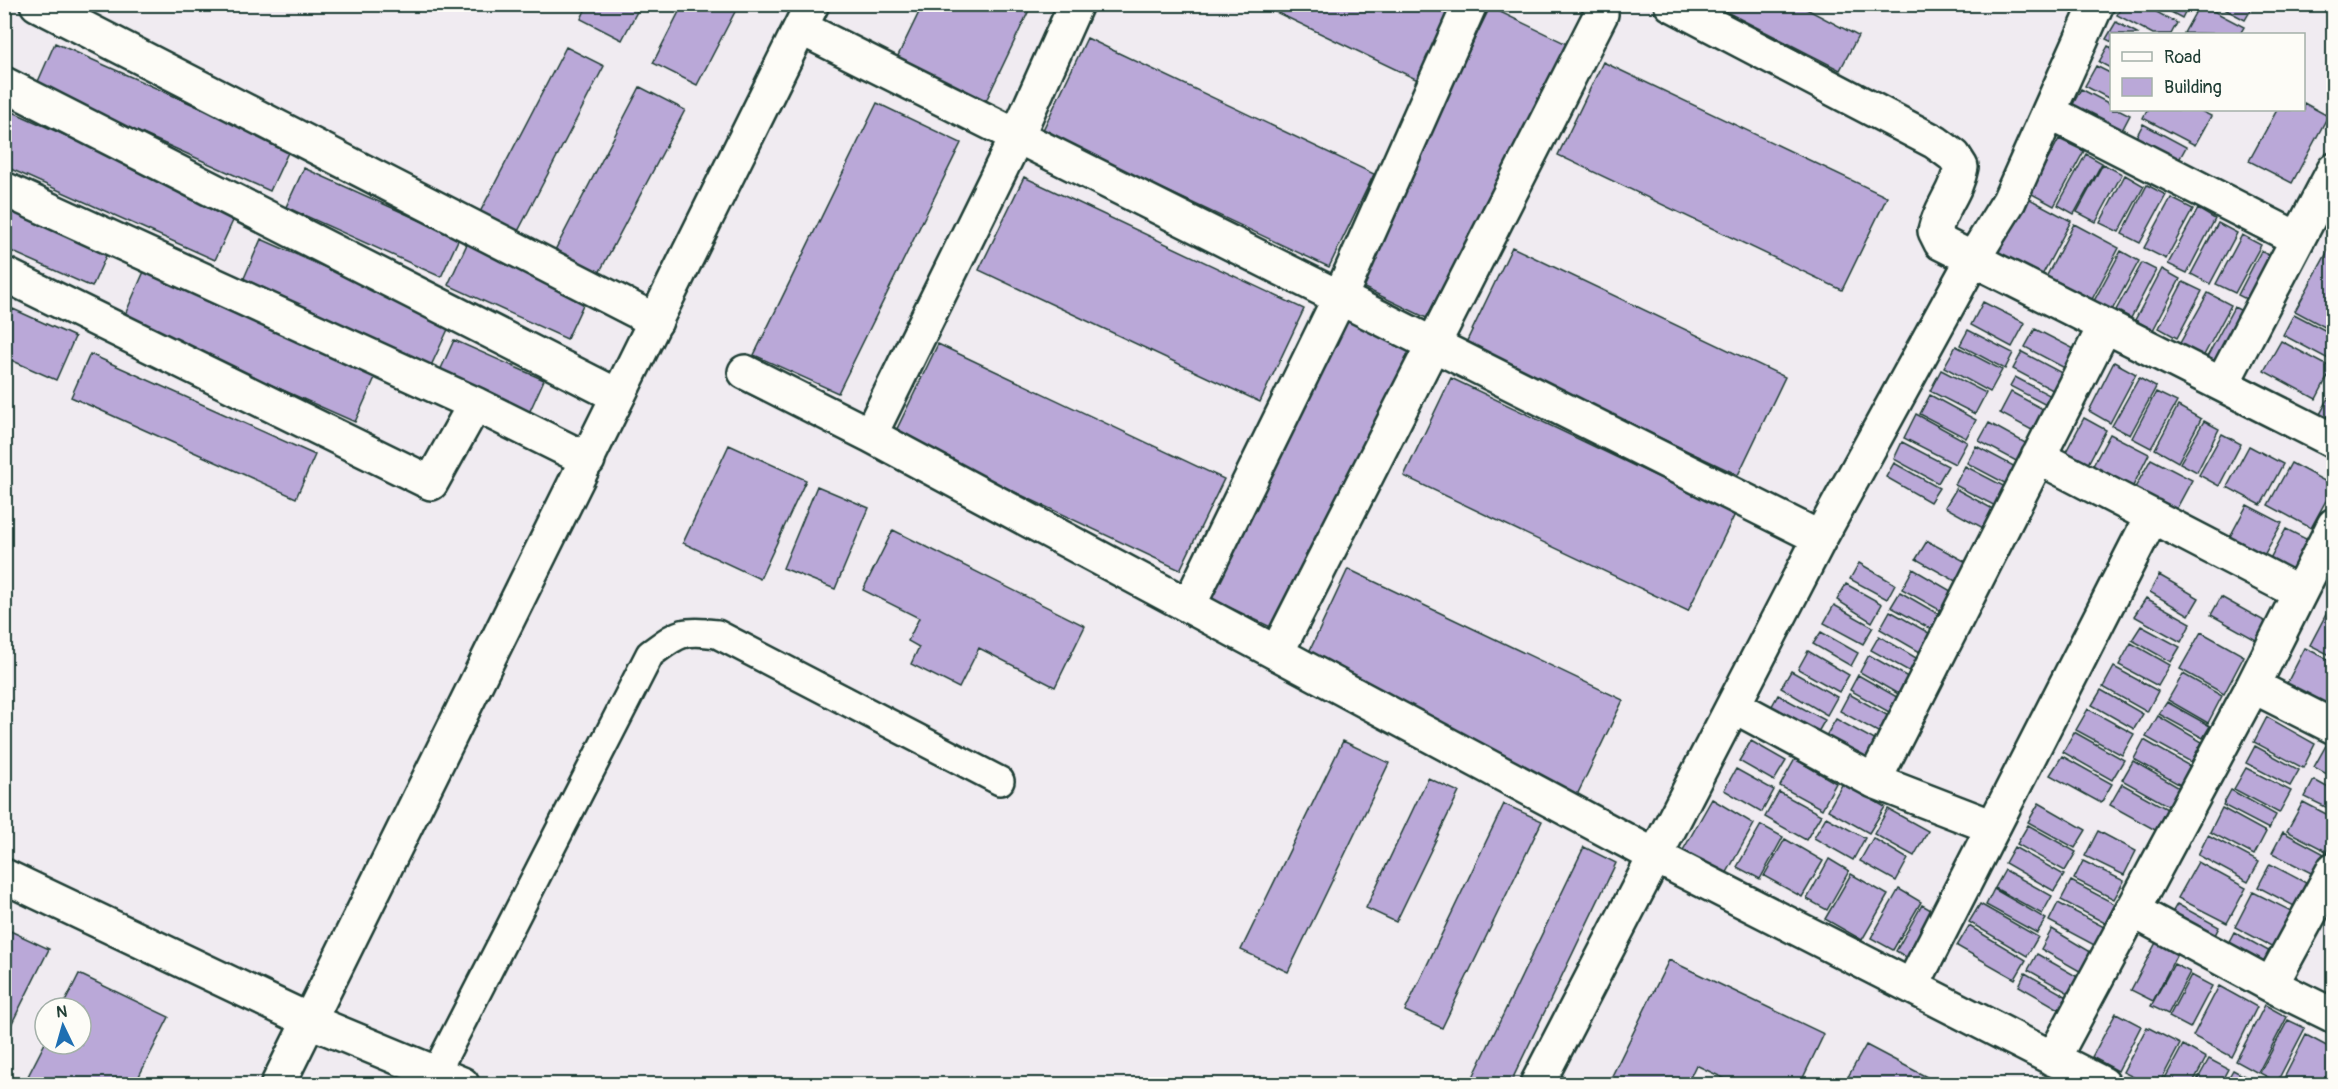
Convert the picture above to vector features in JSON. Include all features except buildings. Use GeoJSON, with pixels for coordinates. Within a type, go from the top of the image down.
{"type":"FeatureCollection","features":[{"type":"Feature","properties":{"kind":"street"},"geometry":{"type":"LineString","coordinates":[[38,4],[656,321]]}},
{"type":"Feature","properties":{"kind":"street"},"geometry":{"type":"LineString","coordinates":[[870,435],[1017,136],[1076,4]]}},
{"type":"Feature","properties":{"kind":"street"},"geometry":{"type":"LineString","coordinates":[[1189,605],[1340,297],[1470,4]]}},
{"type":"Feature","properties":{"kind":"street"},"geometry":{"type":"LineString","coordinates":[[1671,4],[1935,142],[1954,156],[1962,167],[1958,183],[1937,218],[1935,231],[1941,243],[2334,441]]}},
{"type":"Feature","properties":{"kind":"street"},"geometry":{"type":"LineString","coordinates":[[1537,1084],[1657,857],[1820,538],[1973,259],[2009,201],[2097,4]]}},
{"type":"Feature","properties":{"kind":"street"},"geometry":{"type":"LineString","coordinates":[[1277,652],[1601,14]]}},
{"type":"Feature","properties":{"kind":"street"},"geometry":{"type":"LineString","coordinates":[[278,1084],[807,16],[1017,136],[1820,538]]}},
{"type":"Feature","properties":{"kind":"street"},"geometry":{"type":"LineString","coordinates":[[4,84],[618,396]]}},
{"type":"Feature","properties":{"kind":"street"},"geometry":{"type":"LineString","coordinates":[[2049,112],[2298,239]]}},
{"type":"Feature","properties":{"kind":"street"},"geometry":{"type":"LineString","coordinates":[[2222,384],[2334,170]]}},
{"type":"Feature","properties":{"kind":"street"},"geometry":{"type":"LineString","coordinates":[[4,189],[475,404],[588,460]]}},
{"type":"Feature","properties":{"kind":"street"},"geometry":{"type":"LineString","coordinates":[[4,274],[431,483],[475,404]]}},
{"type":"Feature","properties":{"kind":"street"},"geometry":{"type":"LineString","coordinates":[[1874,781],[2105,326]]}},
{"type":"Feature","properties":{"kind":"street"},"geometry":{"type":"LineString","coordinates":[[744,372],[870,435],[1657,857],[2103,1084]]}},
{"type":"Feature","properties":{"kind":"street"},"geometry":{"type":"LineString","coordinates":[[2038,457],[2298,592]]}},
{"type":"Feature","properties":{"kind":"street"},"geometry":{"type":"LineString","coordinates":[[1912,986],[2152,516]]}},
{"type":"Feature","properties":{"kind":"street"},"geometry":{"type":"LineString","coordinates":[[2054,1059],[2253,686],[2298,592],[2334,525]]}},
{"type":"Feature","properties":{"kind":"street"},"geometry":{"type":"LineString","coordinates":[[2253,686],[2334,727]]}},
{"type":"Feature","properties":{"kind":"street"},"geometry":{"type":"LineString","coordinates":[[1734,706],[1874,781],[1993,827]]}},
{"type":"Feature","properties":{"kind":"street"},"geometry":{"type":"LineString","coordinates":[[2271,985],[2334,869]]}},
{"type":"Feature","properties":{"kind":"street"},"geometry":{"type":"LineString","coordinates":[[4,876],[310,1021],[449,1079]]}},
{"type":"Feature","properties":{"kind":"street"},"geometry":{"type":"LineString","coordinates":[[2132,910],[2271,985],[2334,1016]]}},
{"type":"Feature","properties":{"kind":"lane"},"geometry":{"type":"LineString","coordinates":[[449,1079],[650,654],[676,636],[692,631],[717,634],[1000,781]]}}]}
